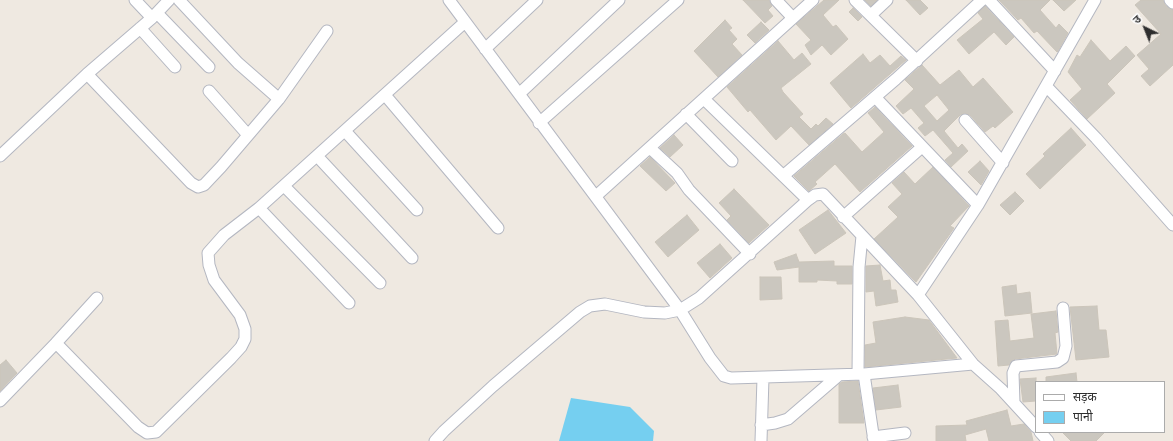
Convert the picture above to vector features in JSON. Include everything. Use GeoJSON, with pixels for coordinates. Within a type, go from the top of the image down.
{"type":"FeatureCollection","features":[{"type":"Feature","properties":{"kind":"street"},"geometry":{"type":"LineString","coordinates":[[135,0],[155,15],[208,67]]}},
{"type":"Feature","properties":{"kind":"street"},"geometry":{"type":"LineString","coordinates":[[0,156],[87,74],[155,15],[169,0]]}},
{"type":"Feature","properties":{"kind":"street"},"geometry":{"type":"LineString","coordinates":[[179,0],[238,63],[279,99]]}},
{"type":"Feature","properties":{"kind":"street"},"geometry":{"type":"LineString","coordinates":[[449,0],[539,123],[596,196],[680,310],[710,358],[724,376],[731,378],[763,378],[861,374],[973,364]]}},
{"type":"Feature","properties":{"kind":"street"},"geometry":{"type":"LineString","coordinates":[[485,49],[538,0]]}},
{"type":"Feature","properties":{"kind":"street"},"geometry":{"type":"LineString","coordinates":[[518,94],[619,0]]}},
{"type":"Feature","properties":{"kind":"street"},"geometry":{"type":"LineString","coordinates":[[539,123],[678,0]]}},
{"type":"Feature","properties":{"kind":"street"},"geometry":{"type":"LineString","coordinates":[[776,0],[793,18]]}},
{"type":"Feature","properties":{"kind":"street"},"geometry":{"type":"LineString","coordinates":[[596,196],[813,0]]}},
{"type":"Feature","properties":{"kind":"street"},"geometry":{"type":"LineString","coordinates":[[855,0],[917,60]]}},
{"type":"Feature","properties":{"kind":"street"},"geometry":{"type":"LineString","coordinates":[[871,15],[887,0]]}},
{"type":"Feature","properties":{"kind":"street"},"geometry":{"type":"LineString","coordinates":[[783,176],[917,60],[982,0]]}},
{"type":"Feature","properties":{"kind":"street"},"geometry":{"type":"LineString","coordinates":[[989,0],[1055,71]]}},
{"type":"Feature","properties":{"kind":"street"},"geometry":{"type":"LineString","coordinates":[[918,295],[978,206],[1095,0]]}},
{"type":"Feature","properties":{"kind":"street"},"geometry":{"type":"LineString","coordinates":[[1170,0],[1173,3]]}},
{"type":"Feature","properties":{"kind":"street"},"geometry":{"type":"LineString","coordinates":[[56,343],[138,427],[147,433],[156,432],[231,358],[241,347],[245,339],[245,329],[240,315],[214,280],[209,265],[208,253],[224,235],[259,208],[284,186],[465,22]]}},
{"type":"Feature","properties":{"kind":"street"},"geometry":{"type":"LineString","coordinates":[[140,28],[175,67]]}},
{"type":"Feature","properties":{"kind":"street"},"geometry":{"type":"LineString","coordinates":[[87,74],[191,183],[198,187],[204,185],[221,167],[279,99],[327,31]]}},
{"type":"Feature","properties":{"kind":"street"},"geometry":{"type":"LineString","coordinates":[[1047,86],[1096,138],[1173,225]]}},
{"type":"Feature","properties":{"kind":"street"},"geometry":{"type":"LineString","coordinates":[[209,91],[248,135]]}},
{"type":"Feature","properties":{"kind":"street"},"geometry":{"type":"LineString","coordinates":[[385,95],[498,228]]}},
{"type":"Feature","properties":{"kind":"street"},"geometry":{"type":"LineString","coordinates":[[875,97],[978,206]]}},
{"type":"Feature","properties":{"kind":"street"},"geometry":{"type":"LineString","coordinates":[[704,99],[808,200]]}},
{"type":"Feature","properties":{"kind":"street"},"geometry":{"type":"LineString","coordinates":[[686,114],[732,161]]}},
{"type":"Feature","properties":{"kind":"street"},"geometry":{"type":"LineString","coordinates":[[965,120],[1003,163]]}},
{"type":"Feature","properties":{"kind":"street"},"geometry":{"type":"LineString","coordinates":[[345,131],[417,210]]}},
{"type":"Feature","properties":{"kind":"street"},"geometry":{"type":"LineString","coordinates":[[843,217],[922,147]]}},
{"type":"Feature","properties":{"kind":"street"},"geometry":{"type":"LineString","coordinates":[[650,148],[677,173],[689,190],[750,254]]}},
{"type":"Feature","properties":{"kind":"street"},"geometry":{"type":"LineString","coordinates":[[317,156],[412,258]]}},
{"type":"Feature","properties":{"kind":"street"},"geometry":{"type":"LineString","coordinates":[[284,186],[380,283]]}},
{"type":"Feature","properties":{"kind":"street"},"geometry":{"type":"LineString","coordinates":[[435,441],[444,431],[544,341],[567,321],[590,306],[604,304],[644,312],[665,313],[680,310],[699,298],[750,254],[808,200],[815,195],[823,194],[918,295],[973,364],[1014,403],[1035,427]]}},
{"type":"Feature","properties":{"kind":"street"},"geometry":{"type":"LineString","coordinates":[[259,208],[349,303]]}},
{"type":"Feature","properties":{"kind":"street"},"geometry":{"type":"LineString","coordinates":[[862,236],[859,267],[861,374],[874,439],[905,433]]}},
{"type":"Feature","properties":{"kind":"street"},"geometry":{"type":"LineString","coordinates":[[0,401],[97,298]]}},
{"type":"Feature","properties":{"kind":"street"},"geometry":{"type":"LineString","coordinates":[[1014,403],[1013,373],[1016,366],[1057,362],[1063,358],[1066,352],[1063,308]]}},
{"type":"Feature","properties":{"kind":"street"},"geometry":{"type":"LineString","coordinates":[[761,425],[788,419],[839,375]]}},
{"type":"Feature","properties":{"kind":"street"},"geometry":{"type":"LineString","coordinates":[[761,441],[763,378]]}},
{"type":"Feature","properties":{"kind":"street"},"geometry":{"type":"LineString","coordinates":[[1041,433],[1048,441]]}},
{"type":"Feature","properties":{"kind":"water"},"geometry":{"type":"Polygon","coordinates":[[[571,398],[630,407],[654,431],[653,441],[559,441],[571,398]]]}},
{"type":"Feature","properties":{"kind":"building"},"geometry":{"type":"Polygon","coordinates":[[[743,0],[769,0],[772,6],[768,10],[773,16],[765,23],[743,0]]]}},
{"type":"Feature","properties":{"kind":"building"},"geometry":{"type":"Polygon","coordinates":[[[824,0],[839,0],[823,15],[833,27],[836,25],[848,39],[831,55],[822,45],[811,55],[805,45],[811,40],[796,24],[824,0]]]}},
{"type":"Feature","properties":{"kind":"building"},"geometry":{"type":"Polygon","coordinates":[[[865,0],[877,0],[871,6],[865,0]]]}},
{"type":"Feature","properties":{"kind":"building"},"geometry":{"type":"Polygon","coordinates":[[[906,0],[920,0],[928,8],[920,15],[906,0]]]}},
{"type":"Feature","properties":{"kind":"building"},"geometry":{"type":"Polygon","coordinates":[[[999,0],[1050,0],[1040,10],[1056,28],[1059,24],[1068,33],[1058,51],[1057,52],[1037,31],[1034,33],[1021,18],[1018,20],[999,0]]]}},
{"type":"Feature","properties":{"kind":"building"},"geometry":{"type":"Polygon","coordinates":[[[1053,0],[1076,0],[1064,11],[1053,0]]]}},
{"type":"Feature","properties":{"kind":"building"},"geometry":{"type":"Polygon","coordinates":[[[1141,0],[1163,0],[1165,5],[1173,10],[1173,65],[1150,86],[1141,76],[1149,69],[1137,55],[1161,34],[1135,5],[1141,0]]]}},
{"type":"Feature","properties":{"kind":"building"},"geometry":{"type":"Polygon","coordinates":[[[985,6],[1014,37],[1006,45],[994,32],[969,54],[957,40],[983,19],[978,13],[985,6]]]}},
{"type":"Feature","properties":{"kind":"building"},"geometry":{"type":"Polygon","coordinates":[[[853,8],[862,17],[858,21],[849,12],[853,8]]]}},
{"type":"Feature","properties":{"kind":"building"},"geometry":{"type":"Polygon","coordinates":[[[725,20],[732,28],[729,30],[737,39],[732,44],[742,55],[718,77],[694,51],[725,20]]]}},
{"type":"Feature","properties":{"kind":"building"},"geometry":{"type":"Polygon","coordinates":[[[761,22],[769,30],[755,43],[747,35],[761,22]]]}},
{"type":"Feature","properties":{"kind":"building"},"geometry":{"type":"Polygon","coordinates":[[[1091,40],[1110,61],[1126,46],[1135,56],[1107,84],[1115,93],[1087,119],[1070,100],[1082,89],[1068,72],[1077,55],[1080,57],[1091,40]]]}},
{"type":"Feature","properties":{"kind":"building"},"geometry":{"type":"Polygon","coordinates":[[[778,41],[794,60],[802,53],[811,64],[781,88],[803,114],[799,117],[811,129],[816,124],[818,126],[826,118],[833,124],[809,145],[791,126],[776,140],[750,110],[748,112],[727,87],[778,41]]]}},
{"type":"Feature","properties":{"kind":"building"},"geometry":{"type":"Polygon","coordinates":[[[863,54],[870,63],[880,55],[890,66],[901,56],[906,60],[851,108],[830,83],[863,54]]]}},
{"type":"Feature","properties":{"kind":"building"},"geometry":{"type":"Polygon","coordinates":[[[922,65],[940,85],[959,70],[973,87],[983,78],[1013,112],[995,128],[993,126],[985,132],[970,115],[965,113],[960,115],[944,131],[958,148],[962,144],[968,151],[951,167],[945,160],[953,153],[933,130],[925,136],[918,128],[924,123],[911,108],[903,114],[896,106],[914,89],[905,80],[922,65]],[[937,95],[924,106],[937,121],[949,110],[937,95]]]}},
{"type":"Feature","properties":{"kind":"building"},"geometry":{"type":"Polygon","coordinates":[[[875,107],[912,146],[860,192],[835,164],[815,182],[817,184],[809,191],[794,176],[843,134],[845,133],[862,152],[884,132],[868,113],[875,107]]]}},
{"type":"Feature","properties":{"kind":"building"},"geometry":{"type":"Polygon","coordinates":[[[1071,128],[1086,145],[1040,189],[1026,174],[1045,156],[1043,154],[1071,128]]]}},
{"type":"Feature","properties":{"kind":"building"},"geometry":{"type":"Polygon","coordinates":[[[674,135],[683,145],[670,157],[660,148],[674,135]]]}},
{"type":"Feature","properties":{"kind":"building"},"geometry":{"type":"Polygon","coordinates":[[[650,157],[675,183],[666,191],[640,166],[650,157]]]}},
{"type":"Feature","properties":{"kind":"building"},"geometry":{"type":"Polygon","coordinates":[[[980,161],[989,171],[981,185],[968,172],[980,161]]]}},
{"type":"Feature","properties":{"kind":"building"},"geometry":{"type":"Polygon","coordinates":[[[933,167],[969,206],[950,226],[954,228],[916,282],[874,239],[898,217],[888,207],[902,194],[892,183],[904,172],[915,184],[933,167]]]}},
{"type":"Feature","properties":{"kind":"building"},"geometry":{"type":"Polygon","coordinates":[[[734,189],[769,225],[749,243],[727,220],[731,216],[719,203],[734,189]]]}},
{"type":"Feature","properties":{"kind":"building"},"geometry":{"type":"Polygon","coordinates":[[[1015,192],[1024,201],[1010,215],[1000,205],[1015,192]]]}},
{"type":"Feature","properties":{"kind":"building"},"geometry":{"type":"Polygon","coordinates":[[[828,210],[846,233],[815,254],[799,230],[828,210]]]}},
{"type":"Feature","properties":{"kind":"building"},"geometry":{"type":"Polygon","coordinates":[[[687,215],[699,230],[668,257],[655,242],[687,215]]]}},
{"type":"Feature","properties":{"kind":"building"},"geometry":{"type":"Polygon","coordinates":[[[720,244],[732,258],[710,278],[697,263],[720,244]]]}},
{"type":"Feature","properties":{"kind":"building"},"geometry":{"type":"Polygon","coordinates":[[[796,254],[799,262],[834,261],[834,266],[852,266],[852,284],[837,284],[837,281],[817,280],[817,282],[799,282],[799,267],[777,270],[774,262],[796,254]]]}},
{"type":"Feature","properties":{"kind":"building"},"geometry":{"type":"Polygon","coordinates":[[[880,265],[883,281],[890,280],[891,290],[896,290],[898,302],[876,306],[874,291],[866,292],[866,266],[880,265]]]}},
{"type":"Feature","properties":{"kind":"building"},"geometry":{"type":"Polygon","coordinates":[[[760,277],[781,277],[782,299],[760,300],[760,277]]]}},
{"type":"Feature","properties":{"kind":"building"},"geometry":{"type":"Polygon","coordinates":[[[1016,285],[1017,294],[1030,292],[1032,313],[1005,316],[1002,287],[1016,285]]]}},
{"type":"Feature","properties":{"kind":"building"},"geometry":{"type":"Polygon","coordinates":[[[1097,306],[1099,330],[1106,330],[1109,357],[1076,360],[1070,307],[1097,306]]]}},
{"type":"Feature","properties":{"kind":"building"},"geometry":{"type":"Polygon","coordinates":[[[1056,311],[1058,332],[1055,333],[1057,354],[1015,359],[1009,365],[998,366],[995,321],[1008,320],[1010,341],[1034,338],[1031,314],[1056,311]]]}},
{"type":"Feature","properties":{"kind":"building"},"geometry":{"type":"Polygon","coordinates":[[[905,317],[929,320],[957,358],[865,367],[865,345],[876,343],[873,322],[905,317]]]}},
{"type":"Feature","properties":{"kind":"building"},"geometry":{"type":"Polygon","coordinates":[[[6,360],[17,373],[0,391],[0,365],[6,360]]]}},
{"type":"Feature","properties":{"kind":"building"},"geometry":{"type":"Polygon","coordinates":[[[1076,373],[1077,381],[1046,381],[1046,377],[1076,373]]]}},
{"type":"Feature","properties":{"kind":"building"},"geometry":{"type":"Polygon","coordinates":[[[1036,378],[1035,401],[1023,402],[1020,379],[1036,378]]]}},
{"type":"Feature","properties":{"kind":"building"},"geometry":{"type":"Polygon","coordinates":[[[858,381],[864,423],[839,423],[839,384],[842,382],[858,381]]]}},
{"type":"Feature","properties":{"kind":"building"},"geometry":{"type":"Polygon","coordinates":[[[898,385],[901,407],[876,410],[873,388],[898,385]]]}},
{"type":"Feature","properties":{"kind":"building"},"geometry":{"type":"Polygon","coordinates":[[[1007,410],[1011,426],[1024,424],[1031,432],[1033,441],[989,441],[986,429],[965,435],[966,441],[936,441],[936,426],[967,425],[966,421],[1007,410]]]}},
{"type":"Feature","properties":{"kind":"building"},"geometry":{"type":"Polygon","coordinates":[[[1063,433],[1104,433],[1096,441],[1071,441],[1063,433]]]}}]}
